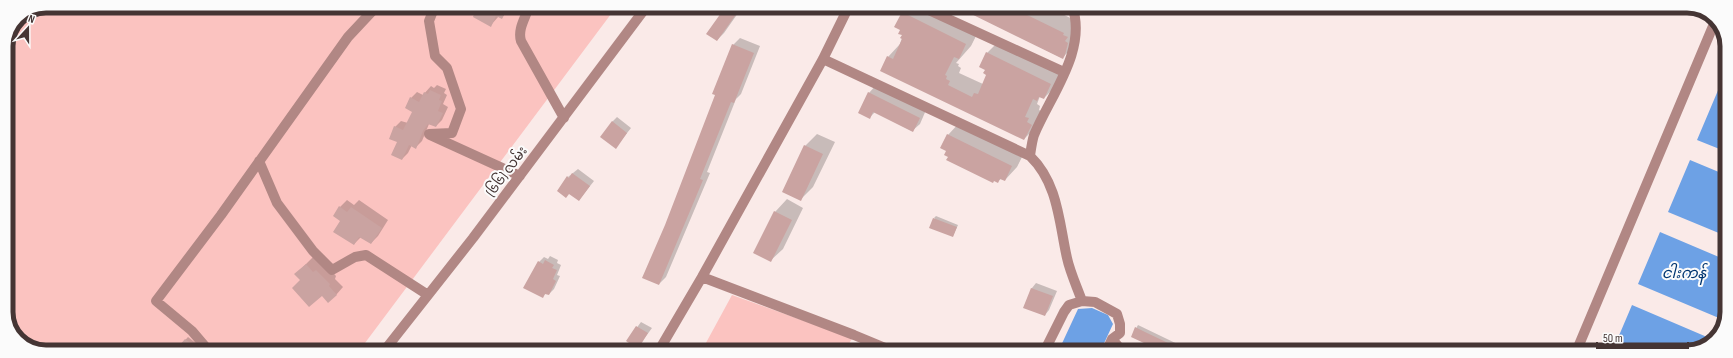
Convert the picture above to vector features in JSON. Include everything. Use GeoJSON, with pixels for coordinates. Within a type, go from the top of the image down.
{"type":"FeatureCollection","features":[{"type":"Feature","properties":{"kind":"street"},"geometry":{"type":"LineString","coordinates":[[204,345],[192,331],[156,301],[348,37],[370,13]]}},
{"type":"Feature","properties":{"kind":"street"},"geometry":{"type":"LineString","coordinates":[[432,13],[428,21],[435,56],[447,68],[461,109],[452,133],[429,134],[520,176]]}},
{"type":"Feature","properties":{"kind":"street"},"geometry":{"type":"LineString","coordinates":[[527,13],[520,30],[522,41],[564,118]]}},
{"type":"Feature","properties":{"kind":"street","name":"(၆၆) လမ်း"},"geometry":{"type":"LineString","coordinates":[[389,345],[473,238],[642,13]]}},
{"type":"Feature","properties":{"kind":"street"},"geometry":{"type":"LineString","coordinates":[[662,345],[702,278],[824,59],[845,13]]}},
{"type":"Feature","properties":{"kind":"street"},"geometry":{"type":"LineString","coordinates":[[935,13],[1064,72]]}},
{"type":"Feature","properties":{"kind":"street"},"geometry":{"type":"LineString","coordinates":[[1030,156],[1034,136],[1057,90],[1074,47],[1076,31],[1075,13]]}},
{"type":"Feature","properties":{"kind":"street"},"geometry":{"type":"LineString","coordinates":[[1579,345],[1713,26]]}},
{"type":"Feature","properties":{"kind":"street"},"geometry":{"type":"LineString","coordinates":[[824,59],[1030,156],[1044,175],[1058,206],[1067,259],[1082,301]]}},
{"type":"Feature","properties":{"kind":"street"},"geometry":{"type":"LineString","coordinates":[[259,161],[276,203],[313,251],[332,270],[355,257],[366,255],[428,295]]}},
{"type":"Feature","properties":{"kind":"street"},"geometry":{"type":"LineString","coordinates":[[702,278],[878,345]]}},
{"type":"Feature","properties":{"kind":"street"},"geometry":{"type":"LineString","coordinates":[[1048,345],[1069,305],[1082,301],[1095,302],[1117,314],[1120,324],[1120,333],[1112,339],[1109,345]]}},
{"type":"Feature","properties":{"kind":"street"},"geometry":{"type":"LineString","coordinates":[[1112,339],[1117,345]]}},
{"type":"Feature","properties":{"kind":"shaded area"},"geometry":{"type":"Polygon","coordinates":[[[46,13],[612,13],[363,345],[46,345],[30,341],[21,334],[17,328],[13,314],[13,46],[16,33],[19,28],[33,16],[46,13]]]}},
{"type":"Feature","properties":{"kind":"shaded area"},"geometry":{"type":"Polygon","coordinates":[[[732,295],[852,338],[848,345],[705,345],[732,295]]]}},
{"type":"Feature","properties":{"kind":"water"},"geometry":{"type":"Polygon","coordinates":[[[1719,88],[1720,88],[1720,149],[1697,140],[1719,88]]]}},
{"type":"Feature","properties":{"kind":"water","name":"ငါးကန်"},"geometry":{"type":"Polygon","coordinates":[[[1690,160],[1720,172],[1720,234],[1668,212],[1690,160]]]}},
{"type":"Feature","properties":{"kind":"water","name":"ငါးကန်"},"geometry":{"type":"Polygon","coordinates":[[[1660,232],[1720,257],[1719,318],[1638,284],[1660,232]]]}},
{"type":"Feature","properties":{"kind":"water","name":"ငါးကန်"},"geometry":{"type":"Polygon","coordinates":[[[1632,305],[1708,337],[1701,342],[1691,345],[1615,345],[1632,305]]]}},
{"type":"Feature","properties":{"kind":"water"},"geometry":{"type":"Polygon","coordinates":[[[1092,308],[1108,315],[1113,324],[1103,345],[1061,345],[1078,309],[1092,308]]]}},
{"type":"Feature","properties":{"kind":"building"},"geometry":{"type":"Polygon","coordinates":[[[472,13],[505,13],[502,19],[496,16],[491,27],[473,17],[474,14],[472,13]]]}},
{"type":"Feature","properties":{"kind":"building"},"geometry":{"type":"Polygon","coordinates":[[[721,13],[737,13],[717,41],[706,34],[721,13]]]}},
{"type":"Feature","properties":{"kind":"building"},"geometry":{"type":"Polygon","coordinates":[[[901,13],[904,13],[966,44],[959,59],[954,57],[945,75],[947,76],[946,79],[950,81],[948,85],[972,97],[974,93],[978,94],[986,75],[983,73],[985,70],[979,67],[986,52],[1051,84],[1044,99],[1039,97],[1037,101],[1033,99],[1025,117],[1029,118],[1027,122],[1032,125],[1024,140],[880,71],[887,56],[893,59],[902,39],[900,38],[902,35],[898,34],[900,30],[894,27],[901,13]]]}},
{"type":"Feature","properties":{"kind":"building"},"geometry":{"type":"Polygon","coordinates":[[[969,13],[1006,13],[1010,15],[1011,13],[1023,13],[1064,33],[1063,35],[1068,37],[1065,41],[1068,43],[1063,59],[969,13]]]}},
{"type":"Feature","properties":{"kind":"building"},"geometry":{"type":"Polygon","coordinates":[[[732,44],[754,53],[734,103],[731,102],[700,179],[703,180],[659,285],[642,278],[665,225],[715,95],[712,94],[732,44]]]}},
{"type":"Feature","properties":{"kind":"building"},"geometry":{"type":"Polygon","coordinates":[[[430,90],[441,95],[439,100],[442,101],[438,111],[443,113],[436,127],[428,124],[423,131],[416,149],[409,145],[402,160],[391,155],[397,142],[389,139],[394,126],[403,130],[412,112],[405,108],[410,97],[419,102],[424,92],[428,94],[430,90]]]}},
{"type":"Feature","properties":{"kind":"building"},"geometry":{"type":"Polygon","coordinates":[[[868,92],[920,118],[913,132],[873,112],[870,119],[858,113],[868,92]]]}},
{"type":"Feature","properties":{"kind":"building"},"geometry":{"type":"Polygon","coordinates":[[[612,121],[627,133],[616,149],[600,137],[612,121]]]}},
{"type":"Feature","properties":{"kind":"building"},"geometry":{"type":"Polygon","coordinates":[[[947,134],[1012,166],[1005,181],[1000,179],[998,183],[994,181],[993,183],[946,160],[948,157],[944,155],[946,151],[940,148],[947,134]]]}},
{"type":"Feature","properties":{"kind":"building"},"geometry":{"type":"Polygon","coordinates":[[[804,145],[823,154],[801,201],[782,192],[804,145]]]}},
{"type":"Feature","properties":{"kind":"building"},"geometry":{"type":"Polygon","coordinates":[[[572,173],[590,186],[579,201],[569,194],[566,198],[557,191],[567,176],[569,178],[572,173]]]}},
{"type":"Feature","properties":{"kind":"building"},"geometry":{"type":"Polygon","coordinates":[[[339,206],[347,212],[351,207],[382,228],[371,244],[359,237],[354,245],[333,232],[340,221],[333,216],[339,206]]]}},
{"type":"Feature","properties":{"kind":"building"},"geometry":{"type":"Polygon","coordinates":[[[774,211],[792,220],[771,262],[753,253],[774,211]]]}},
{"type":"Feature","properties":{"kind":"building"},"geometry":{"type":"Polygon","coordinates":[[[933,218],[957,227],[953,237],[929,228],[933,218]]]}},
{"type":"Feature","properties":{"kind":"building"},"geometry":{"type":"Polygon","coordinates":[[[545,260],[554,265],[552,268],[557,270],[553,279],[556,281],[549,295],[545,294],[543,298],[523,288],[538,261],[543,264],[545,260]]]}},
{"type":"Feature","properties":{"kind":"building"},"geometry":{"type":"Polygon","coordinates":[[[306,264],[313,272],[316,270],[330,284],[329,286],[337,295],[328,303],[322,296],[309,307],[292,288],[300,280],[294,274],[306,264]]]}},
{"type":"Feature","properties":{"kind":"building"},"geometry":{"type":"Polygon","coordinates":[[[1031,288],[1053,296],[1045,316],[1023,308],[1031,288]]]}},
{"type":"Feature","properties":{"kind":"building"},"geometry":{"type":"Polygon","coordinates":[[[636,326],[648,333],[640,345],[632,345],[626,341],[636,326]]]}},
{"type":"Feature","properties":{"kind":"building"},"geometry":{"type":"Polygon","coordinates":[[[1135,327],[1172,345],[1148,345],[1131,337],[1135,327]]]}},
{"type":"Feature","properties":{"kind":"building"},"geometry":{"type":"Polygon","coordinates":[[[185,339],[193,345],[180,345],[185,339]]]}}]}
